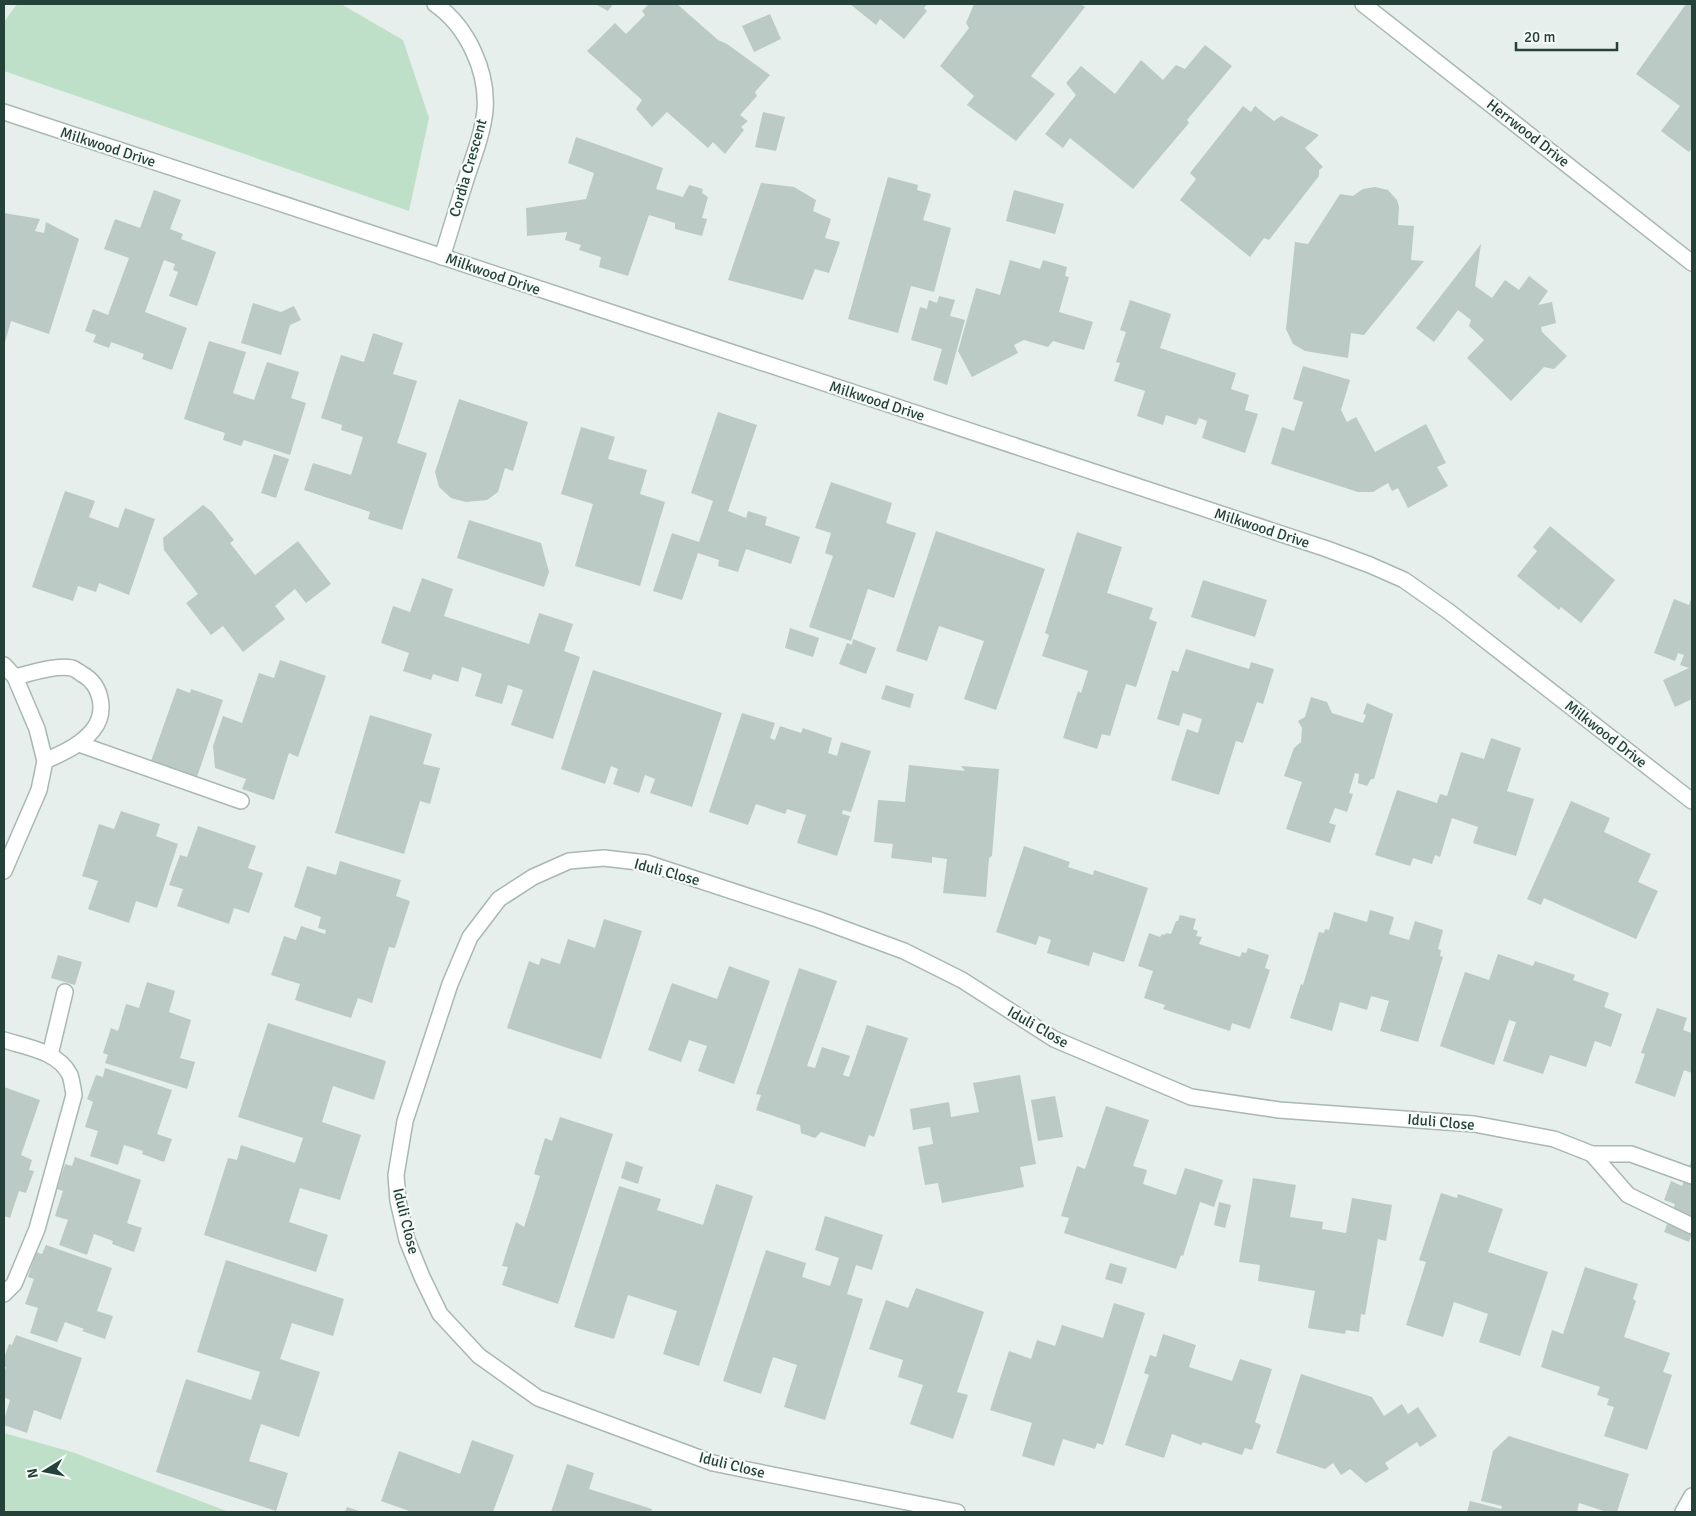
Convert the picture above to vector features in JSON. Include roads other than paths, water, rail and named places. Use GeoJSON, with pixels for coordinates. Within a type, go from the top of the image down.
{"type":"FeatureCollection","features":[{"type":"Feature","properties":{"kind":"street","name":"Cordia Crescent"},"geometry":{"type":"LineString","coordinates":[[435,4],[442,9],[468,40],[483,76],[485,110],[476,148],[442,257]]}},
{"type":"Feature","properties":{"kind":"street","name":"Herrwood Drive"},"geometry":{"type":"LineString","coordinates":[[1363,4],[1692,263]]}},
{"type":"Feature","properties":{"kind":"street","name":"Milkwood Drive"},"geometry":{"type":"LineString","coordinates":[[4,112],[1370,565],[1404,580],[1448,611],[1692,801]]}},
{"type":"Feature","properties":{"kind":"street"},"geometry":{"type":"LineString","coordinates":[[4,665],[15,678],[37,729],[45,762],[39,790],[4,871]]}},
{"type":"Feature","properties":{"kind":"street"},"geometry":{"type":"LineString","coordinates":[[15,678],[43,669],[72,668],[91,679],[101,697],[100,714],[94,729],[79,744],[45,762]]}},
{"type":"Feature","properties":{"kind":"street"},"geometry":{"type":"LineString","coordinates":[[79,744],[241,801]]}},
{"type":"Feature","properties":{"kind":"street","name":"Iduli Close"},"geometry":{"type":"LineString","coordinates":[[957,1512],[713,1464],[538,1398],[479,1356],[440,1314],[407,1240],[398,1201],[396,1175],[405,1120],[450,984],[470,937],[499,899],[533,877],[569,861],[604,858],[647,863],[817,919],[904,951],[962,980],[1054,1039],[1191,1097],[1279,1110],[1474,1124],[1554,1139],[1592,1154],[1631,1154],[1692,1176]]}},
{"type":"Feature","properties":{"kind":"street"},"geometry":{"type":"LineString","coordinates":[[50,1055],[65,992]]}},
{"type":"Feature","properties":{"kind":"street"},"geometry":{"type":"LineString","coordinates":[[4,1040],[50,1055],[62,1064],[70,1076],[74,1095],[37,1229],[14,1284],[4,1294]]}},
{"type":"Feature","properties":{"kind":"street","name":"Iduli Close"},"geometry":{"type":"LineString","coordinates":[[1592,1154],[1628,1195],[1692,1226]]}},
{"type":"Feature","properties":{"kind":"street"},"geometry":{"type":"LineString","coordinates":[[1683,1512],[1692,1496]]}}]}
